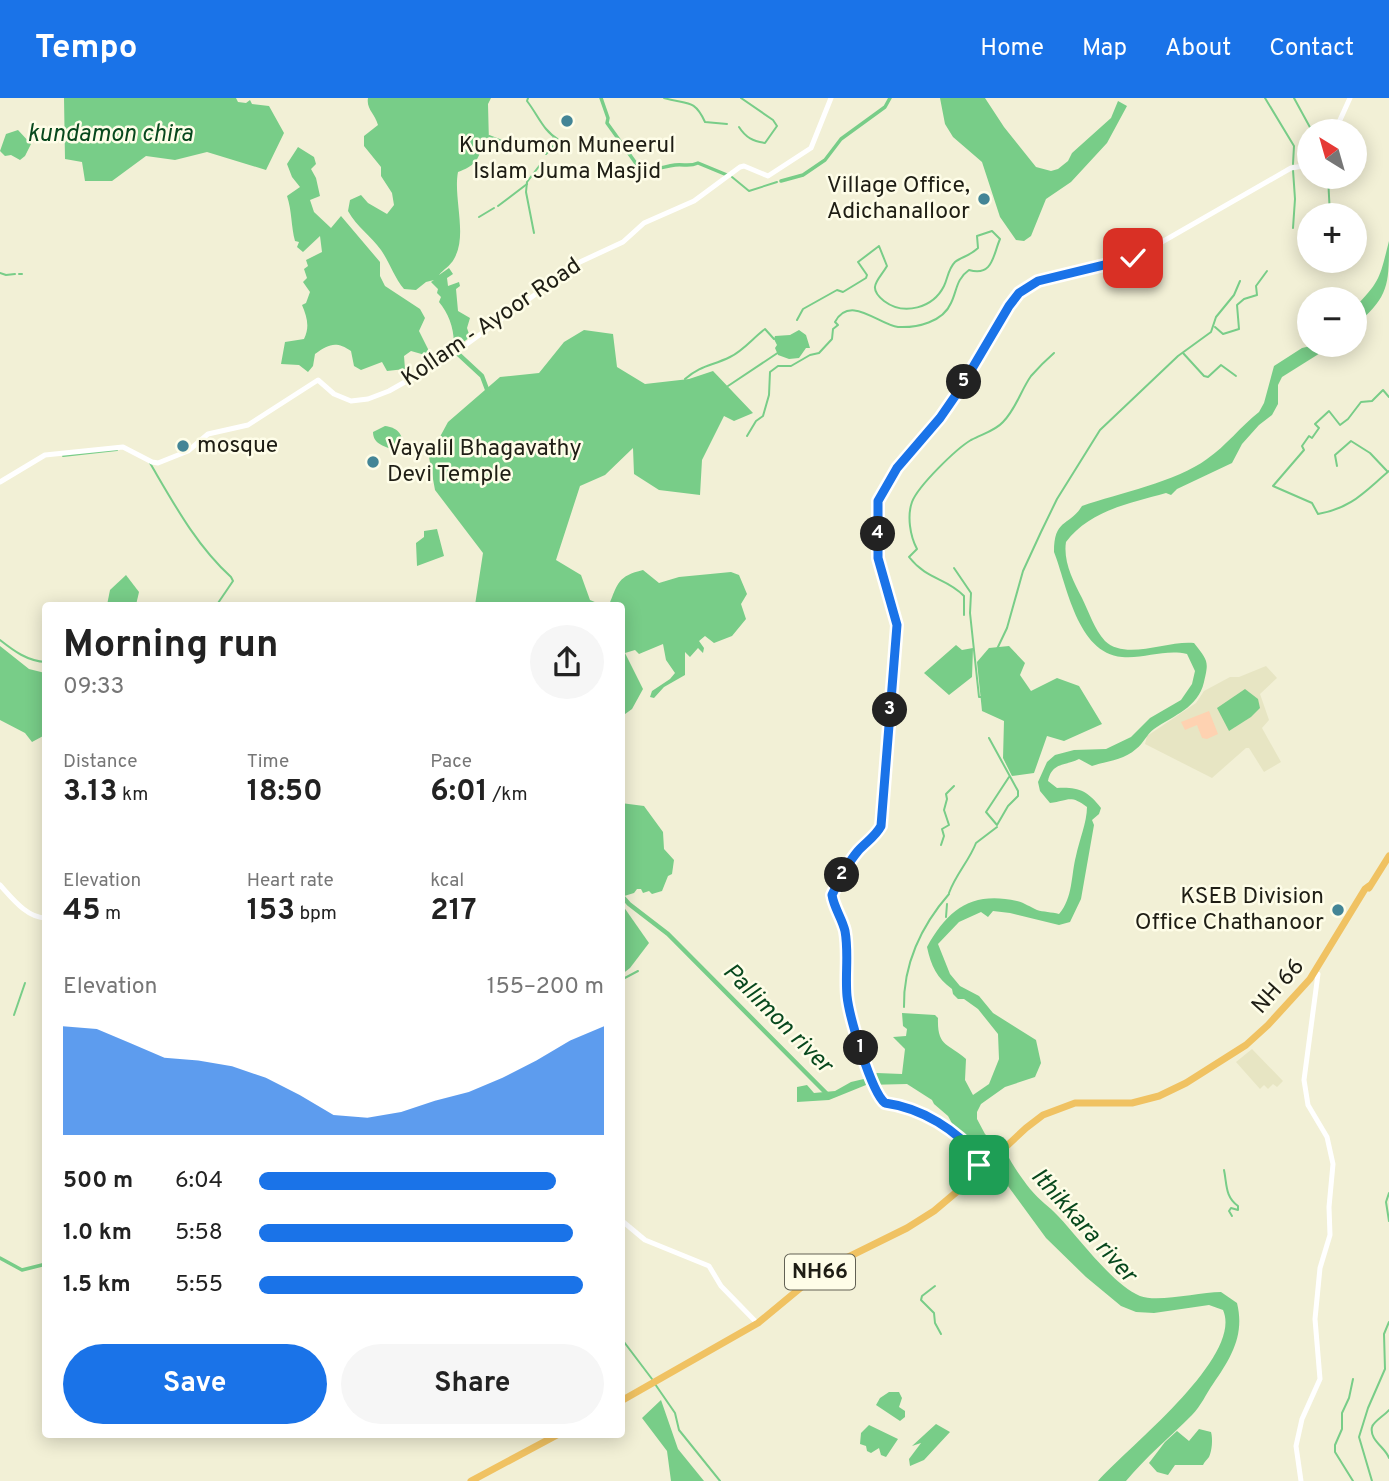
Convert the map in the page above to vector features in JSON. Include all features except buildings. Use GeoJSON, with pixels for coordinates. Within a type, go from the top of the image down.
{"type":"FeatureCollection","features":[{"type":"Feature","properties":{"kind":"highway","name":"NH 66"},"geometry":{"type":"LineString","coordinates":[[966,1184],[1035,1121],[1065,1106],[1085,1102],[1132,1103],[1147,1100],[1212,1071],[1247,1048],[1313,985],[1389,856]]}},
{"type":"Feature","properties":{"kind":"highway","name":"NH 66"},"geometry":{"type":"LineString","coordinates":[[1186,1083],[1246,1045],[1287,1004],[1320,965],[1369,886]]}},
{"type":"Feature","properties":{"kind":"highway","name":"NH66"},"geometry":{"type":"LineString","coordinates":[[625,1399],[757,1323],[822,1270],[914,1224],[947,1202],[966,1184]]}},
{"type":"Feature","properties":{"kind":"highway"},"geometry":{"type":"LineString","coordinates":[[471,1481],[551,1438]]}},
{"type":"Feature","properties":{"kind":"main road","name":"Kollam - Ayoor Road"},"geometry":{"type":"LineString","coordinates":[[0,482],[45,455],[124,447],[158,463],[188,451],[208,434],[248,425],[316,381],[320,381],[334,394],[351,401],[368,399],[389,391],[449,357],[580,262],[623,242],[644,223],[694,201],[740,167],[744,166],[768,176],[802,156],[814,143],[831,98]]}},
{"type":"Feature","properties":{"kind":"main road"},"geometry":{"type":"LineString","coordinates":[[1340,119],[1350,98]]}},
{"type":"Feature","properties":{"kind":"main road"},"geometry":{"type":"LineString","coordinates":[[966,1184],[980,1161],[968,1145],[931,1117],[885,1103],[875,1089],[850,1010],[844,930],[832,895],[859,849],[872,839],[881,826],[897,625],[878,558],[878,501],[897,468],[940,418],[960,389],[1019,293],[1038,281],[1133,258],[1297,167]]}},
{"type":"Feature","properties":{"kind":"main road"},"geometry":{"type":"LineString","coordinates":[[0,885],[30,914],[42,918]]}},
{"type":"Feature","properties":{"kind":"main road"},"geometry":{"type":"LineString","coordinates":[[1301,1481],[1296,1446],[1302,1419],[1320,1380],[1315,1319],[1320,1268],[1330,1235],[1329,1208],[1333,1164],[1327,1137],[1308,1105],[1304,1080],[1313,985]]}},
{"type":"Feature","properties":{"kind":"main road"},"geometry":{"type":"LineString","coordinates":[[625,1223],[645,1240],[694,1262],[708,1265],[729,1296],[757,1323]]}},
{"type":"Feature","properties":{"kind":"shaded area"},"geometry":{"type":"Polygon","coordinates":[[[1266,666],[1277,678],[1260,694],[1269,720],[1262,728],[1281,762],[1264,772],[1249,748],[1246,748],[1212,778],[1145,744],[1147,736],[1196,703],[1204,691],[1230,677],[1239,677],[1266,666]]]}},
{"type":"Feature","properties":{"kind":"shaded area"},"geometry":{"type":"Polygon","coordinates":[[[1209,711],[1218,734],[1207,739],[1202,738],[1197,725],[1185,730],[1181,722],[1209,711]]]}},
{"type":"Feature","properties":{"kind":"shaded area"},"geometry":{"type":"Polygon","coordinates":[[[1252,1049],[1283,1081],[1277,1087],[1273,1084],[1268,1089],[1264,1085],[1260,1089],[1236,1062],[1252,1049]]]}},
{"type":"Feature","properties":{"kind":"water","name":"kundamon chira"},"geometry":{"type":"Polygon","coordinates":[[[64,98],[236,98],[238,102],[246,103],[250,100],[252,104],[269,106],[284,133],[266,170],[207,152],[175,160],[146,156],[112,181],[85,181],[82,162],[65,159],[64,98]]]}},
{"type":"Feature","properties":{"kind":"water"},"geometry":{"type":"Polygon","coordinates":[[[368,98],[491,98],[488,104],[489,144],[482,144],[475,162],[458,172],[460,239],[453,261],[439,275],[449,268],[453,274],[447,278],[448,286],[459,282],[460,286],[456,289],[458,311],[470,318],[467,328],[470,337],[453,350],[451,325],[439,302],[441,297],[437,293],[438,289],[431,282],[434,280],[426,282],[416,290],[404,289],[381,250],[348,211],[350,200],[361,195],[368,203],[387,214],[394,205],[392,193],[381,176],[381,167],[364,146],[364,136],[378,125],[368,105],[368,98]]]}},
{"type":"Feature","properties":{"kind":"water"},"geometry":{"type":"Polygon","coordinates":[[[940,98],[985,98],[1036,167],[1051,171],[1068,161],[1072,153],[1111,118],[1118,101],[1127,106],[1107,143],[1071,182],[1046,199],[1031,236],[1024,241],[1016,240],[1000,217],[982,162],[953,137],[945,124],[940,98]]]}},
{"type":"Feature","properties":{"kind":"water"},"geometry":{"type":"Polygon","coordinates":[[[18,130],[31,144],[20,160],[11,155],[5,156],[0,151],[6,134],[18,130]]]}},
{"type":"Feature","properties":{"kind":"water"},"geometry":{"type":"Polygon","coordinates":[[[298,147],[314,157],[316,164],[311,169],[320,196],[310,200],[314,212],[331,228],[341,216],[380,262],[380,276],[385,286],[420,309],[425,318],[419,331],[432,357],[411,351],[404,356],[405,369],[387,371],[382,362],[361,370],[354,366],[351,351],[333,345],[315,354],[313,366],[308,372],[299,365],[281,364],[285,342],[304,339],[306,335],[307,322],[302,305],[306,303],[310,292],[303,282],[307,278],[304,269],[308,266],[306,260],[322,252],[320,236],[303,252],[297,247],[299,242],[295,241],[287,196],[300,187],[287,164],[298,147]]]}},
{"type":"Feature","properties":{"kind":"water"},"geometry":{"type":"Polygon","coordinates":[[[1389,241],[1385,289],[1367,315],[1367,294],[1384,262],[1389,241]]]}},
{"type":"Feature","properties":{"kind":"water"},"geometry":{"type":"Polygon","coordinates":[[[584,330],[613,334],[617,367],[645,384],[689,379],[713,371],[753,413],[734,421],[724,416],[702,460],[700,495],[659,490],[634,474],[633,448],[605,475],[580,486],[556,560],[581,575],[590,600],[595,602],[475,602],[483,553],[435,490],[429,457],[448,422],[500,377],[539,373],[564,342],[584,330]]]}},
{"type":"Feature","properties":{"kind":"water"},"geometry":{"type":"Polygon","coordinates":[[[799,330],[806,335],[810,348],[806,348],[799,358],[789,359],[778,355],[775,336],[790,335],[799,330]]]}},
{"type":"Feature","properties":{"kind":"water"},"geometry":{"type":"Polygon","coordinates":[[[1297,351],[1297,357],[1314,357],[1282,377],[1278,385],[1278,404],[1272,415],[1242,444],[1232,463],[1177,489],[1171,495],[1166,493],[1138,501],[1098,516],[1075,531],[1066,542],[1067,564],[1072,578],[1105,641],[1114,647],[1136,650],[1194,643],[1206,661],[1207,670],[1201,691],[1191,705],[1154,729],[1131,753],[1092,766],[1079,759],[1060,765],[1050,775],[1048,781],[1057,788],[1082,791],[1101,808],[1092,820],[1094,825],[1081,899],[1070,922],[1059,925],[993,911],[988,917],[981,912],[959,922],[938,944],[950,974],[960,986],[979,996],[993,1013],[1036,1040],[1041,1063],[1035,1077],[1005,1087],[981,1104],[977,1112],[977,1119],[985,1134],[998,1146],[1006,1149],[1012,1164],[1031,1190],[1108,1272],[1140,1296],[1168,1298],[1221,1292],[1237,1303],[1239,1326],[1235,1346],[1195,1411],[1126,1481],[1098,1481],[1156,1425],[1200,1376],[1216,1352],[1225,1329],[1223,1310],[1209,1305],[1154,1313],[1136,1312],[1121,1306],[1046,1238],[983,1152],[955,1129],[948,1116],[932,1100],[907,1084],[866,1085],[829,1100],[797,1102],[797,1087],[807,1085],[814,1093],[835,1091],[877,1073],[902,1074],[905,1049],[893,1037],[906,1036],[907,1029],[903,1026],[902,1013],[935,1015],[942,1039],[966,1059],[965,1080],[973,1095],[989,1084],[999,1059],[998,1034],[978,1009],[953,994],[952,989],[935,971],[927,947],[953,913],[974,901],[1001,899],[1020,902],[1039,911],[1059,914],[1069,894],[1087,807],[1073,799],[1050,803],[1040,791],[1038,782],[1047,762],[1055,755],[1074,750],[1106,749],[1131,737],[1150,718],[1181,700],[1192,684],[1195,671],[1187,654],[1122,657],[1107,653],[1094,644],[1084,631],[1069,599],[1054,552],[1057,533],[1082,506],[1164,481],[1207,459],[1259,412],[1274,366],[1297,351]]]}},
{"type":"Feature","properties":{"kind":"water"},"geometry":{"type":"Polygon","coordinates":[[[385,426],[396,430],[402,438],[402,445],[395,451],[375,440],[373,432],[385,426]]]}},
{"type":"Feature","properties":{"kind":"water"},"geometry":{"type":"Polygon","coordinates":[[[437,529],[444,556],[417,566],[416,543],[424,537],[424,531],[437,529]]]}},
{"type":"Feature","properties":{"kind":"water"},"geometry":{"type":"Polygon","coordinates":[[[643,570],[659,583],[679,577],[731,572],[739,575],[747,594],[741,604],[746,619],[732,636],[714,643],[705,636],[699,641],[704,648],[703,653],[698,648],[690,657],[685,652],[685,675],[664,687],[654,698],[650,697],[652,691],[675,673],[666,660],[663,644],[639,654],[635,650],[625,653],[625,602],[610,602],[620,582],[628,575],[643,570]]]}},
{"type":"Feature","properties":{"kind":"water"},"geometry":{"type":"Polygon","coordinates":[[[126,575],[139,592],[137,602],[108,602],[110,590],[126,575]]]}},
{"type":"Feature","properties":{"kind":"water"},"geometry":{"type":"Polygon","coordinates":[[[956,645],[962,650],[973,648],[972,677],[949,695],[924,673],[956,645]]]}},
{"type":"Feature","properties":{"kind":"water"},"geometry":{"type":"Polygon","coordinates":[[[0,646],[29,669],[42,672],[42,737],[32,742],[25,733],[0,720],[0,646]]]}},
{"type":"Feature","properties":{"kind":"water"},"geometry":{"type":"Polygon","coordinates":[[[1009,646],[1025,663],[1020,675],[1031,691],[1057,678],[1079,686],[1102,724],[1064,741],[1047,736],[1034,773],[1012,776],[1003,758],[1004,721],[982,711],[977,662],[989,648],[1009,646]]]}},
{"type":"Feature","properties":{"kind":"water"},"geometry":{"type":"Polygon","coordinates":[[[625,653],[643,689],[632,709],[625,714],[625,653]]]}},
{"type":"Feature","properties":{"kind":"water"},"geometry":{"type":"Polygon","coordinates":[[[1245,689],[1258,699],[1260,708],[1229,731],[1217,708],[1245,689]]]}},
{"type":"Feature","properties":{"kind":"water"},"geometry":{"type":"Polygon","coordinates":[[[625,804],[644,806],[663,832],[664,849],[674,860],[672,874],[668,876],[662,891],[652,894],[637,889],[625,896],[625,804]]]}},
{"type":"Feature","properties":{"kind":"water"},"geometry":{"type":"Polygon","coordinates":[[[625,909],[649,943],[625,972],[625,909]]]}},
{"type":"Feature","properties":{"kind":"water"},"geometry":{"type":"Polygon","coordinates":[[[889,1392],[899,1392],[902,1398],[899,1407],[905,1411],[905,1417],[900,1421],[876,1405],[880,1398],[889,1392]]]}},
{"type":"Feature","properties":{"kind":"water"},"geometry":{"type":"Polygon","coordinates":[[[661,1400],[678,1449],[704,1481],[671,1481],[667,1451],[642,1418],[661,1400]]]}},
{"type":"Feature","properties":{"kind":"water"},"geometry":{"type":"Polygon","coordinates":[[[936,1424],[950,1432],[924,1460],[910,1466],[909,1459],[921,1443],[912,1446],[936,1424]]]}},
{"type":"Feature","properties":{"kind":"water"},"geometry":{"type":"Polygon","coordinates":[[[869,1425],[898,1439],[886,1457],[881,1455],[879,1448],[871,1453],[866,1446],[860,1444],[861,1433],[869,1425]]]}},
{"type":"Feature","properties":{"kind":"water"},"geometry":{"type":"Polygon","coordinates":[[[1199,1429],[1211,1432],[1212,1435],[1210,1454],[1203,1465],[1175,1465],[1168,1475],[1157,1472],[1149,1463],[1177,1431],[1189,1441],[1199,1429]]]}},
{"type":"Feature","properties":{"kind":"waterway"},"geometry":{"type":"LineString","coordinates":[[528,98],[527,101],[545,127],[559,140],[546,154]]}},
{"type":"Feature","properties":{"kind":"waterway"},"geometry":{"type":"LineString","coordinates":[[601,98],[608,118],[607,123],[640,169],[698,163],[727,175]]}},
{"type":"Feature","properties":{"kind":"waterway"},"geometry":{"type":"LineString","coordinates":[[664,98],[693,106],[705,122],[727,124]]}},
{"type":"Feature","properties":{"kind":"waterway"},"geometry":{"type":"LineString","coordinates":[[739,127],[750,138],[765,143],[777,126],[773,120],[741,98]]}},
{"type":"Feature","properties":{"kind":"waterway"},"geometry":{"type":"LineString","coordinates":[[781,181],[803,175],[825,160],[841,139],[885,107],[890,98]]}},
{"type":"Feature","properties":{"kind":"waterway"},"geometry":{"type":"LineString","coordinates":[[1265,98],[1294,146],[1293,164]]}},
{"type":"Feature","properties":{"kind":"waterway"},"geometry":{"type":"LineString","coordinates":[[1294,98],[1305,119]]}},
{"type":"Feature","properties":{"kind":"waterway"},"geometry":{"type":"LineString","coordinates":[[489,136],[502,141],[548,147],[553,138]]}},
{"type":"Feature","properties":{"kind":"waterway"},"geometry":{"type":"LineString","coordinates":[[534,233],[526,192],[527,182],[543,161]]}},
{"type":"Feature","properties":{"kind":"waterway"},"geometry":{"type":"LineString","coordinates":[[1293,170],[1293,228]]}},
{"type":"Feature","properties":{"kind":"waterway"},"geometry":{"type":"LineString","coordinates":[[732,177],[749,191],[777,182]]}},
{"type":"Feature","properties":{"kind":"waterway"},"geometry":{"type":"LineString","coordinates":[[498,206],[527,184]]}},
{"type":"Feature","properties":{"kind":"waterway"},"geometry":{"type":"LineString","coordinates":[[1329,189],[1329,203]]}},
{"type":"Feature","properties":{"kind":"waterway"},"geometry":{"type":"LineString","coordinates":[[479,217],[494,208]]}},
{"type":"Feature","properties":{"kind":"waterway"},"geometry":{"type":"LineString","coordinates":[[747,436],[756,421],[763,416],[769,395],[770,372],[778,366],[791,366],[819,353],[832,339],[833,329],[838,325],[835,322],[841,314],[857,311],[898,327],[921,325],[936,319],[947,310],[959,281],[965,274],[969,270],[977,271],[988,267],[1000,239],[992,231],[977,236],[978,248],[957,260],[939,294],[933,300],[909,309],[892,306],[876,292],[876,284],[887,266],[879,246],[858,262],[867,275],[866,278],[843,292],[837,290],[803,309],[797,320]]}},
{"type":"Feature","properties":{"kind":"waterway"},"geometry":{"type":"LineString","coordinates":[[1215,327],[1223,334],[1239,329],[1237,305],[1244,299],[1257,295],[1256,286],[1267,271]]}},
{"type":"Feature","properties":{"kind":"waterway"},"geometry":{"type":"LineString","coordinates":[[0,273],[15,274]]}},
{"type":"Feature","properties":{"kind":"waterway"},"geometry":{"type":"LineString","coordinates":[[997,649],[1007,628],[1023,571],[1041,532],[1057,499],[1100,430],[1178,356],[1211,332],[1216,317],[1234,295],[1240,281]]}},
{"type":"Feature","properties":{"kind":"waterway"},"geometry":{"type":"LineString","coordinates":[[685,379],[702,368],[735,354],[765,329],[774,339]]}},
{"type":"Feature","properties":{"kind":"waterway","name":"Pallimon river"},"geometry":{"type":"LineString","coordinates":[[455,351],[482,376],[488,392]]}},
{"type":"Feature","properties":{"kind":"waterway"},"geometry":{"type":"LineString","coordinates":[[728,386],[779,352]]}},
{"type":"Feature","properties":{"kind":"waterway"},"geometry":{"type":"LineString","coordinates":[[964,615],[964,596],[950,585],[923,571],[909,557],[917,549],[910,526],[912,502],[929,478],[956,451],[1003,422],[1031,376],[1054,353]]}},
{"type":"Feature","properties":{"kind":"waterway"},"geometry":{"type":"LineString","coordinates":[[1183,353],[1204,376],[1208,377],[1221,365],[1236,376]]}},
{"type":"Feature","properties":{"kind":"waterway"},"geometry":{"type":"LineString","coordinates":[[1389,397],[1383,390],[1372,401],[1361,402],[1340,425],[1329,411],[1315,424],[1319,428],[1312,438],[1309,436],[1302,446],[1304,450],[1273,486],[1312,503],[1318,514],[1349,503],[1389,471]]}},
{"type":"Feature","properties":{"kind":"waterway"},"geometry":{"type":"LineString","coordinates":[[1337,466],[1335,455],[1351,441],[1370,453],[1387,471]]}},
{"type":"Feature","properties":{"kind":"waterway"},"geometry":{"type":"LineString","coordinates":[[63,456],[117,450]]}},
{"type":"Feature","properties":{"kind":"waterway"},"geometry":{"type":"LineString","coordinates":[[150,463],[196,538],[233,581],[219,602]]}},
{"type":"Feature","properties":{"kind":"waterway"},"geometry":{"type":"LineString","coordinates":[[954,568],[971,593],[970,613],[979,697],[983,697]]}},
{"type":"Feature","properties":{"kind":"waterway"},"geometry":{"type":"LineString","coordinates":[[0,640],[27,658],[42,661]]}},
{"type":"Feature","properties":{"kind":"waterway"},"geometry":{"type":"LineString","coordinates":[[989,738],[1018,791],[1018,796],[1008,806],[997,825],[986,812],[1009,777]]}},
{"type":"Feature","properties":{"kind":"waterway"},"geometry":{"type":"LineString","coordinates":[[941,845],[944,836],[942,829],[949,825],[944,810],[946,794],[954,786]]}},
{"type":"Feature","properties":{"kind":"waterway"},"geometry":{"type":"LineString","coordinates":[[949,893],[976,843],[997,827]]}},
{"type":"Feature","properties":{"kind":"waterway"},"geometry":{"type":"LineString","coordinates":[[904,1007],[910,961],[930,919],[949,894]]}},
{"type":"Feature","properties":{"kind":"waterway","name":"Pallimon river"},"geometry":{"type":"LineString","coordinates":[[625,900],[668,934],[829,1096]]}},
{"type":"Feature","properties":{"kind":"waterway"},"geometry":{"type":"LineString","coordinates":[[946,917],[947,904]]}},
{"type":"Feature","properties":{"kind":"waterway"},"geometry":{"type":"LineString","coordinates":[[625,978],[638,971]]}},
{"type":"Feature","properties":{"kind":"waterway"},"geometry":{"type":"LineString","coordinates":[[14,1015],[25,983]]}},
{"type":"Feature","properties":{"kind":"waterway"},"geometry":{"type":"LineString","coordinates":[[1224,1170],[1229,1194],[1238,1206],[1238,1210],[1231,1208],[1229,1211],[1232,1216]]}},
{"type":"Feature","properties":{"kind":"waterway"},"geometry":{"type":"LineString","coordinates":[[1389,1193],[1386,1202],[1389,1221]]}},
{"type":"Feature","properties":{"kind":"waterway"},"geometry":{"type":"LineString","coordinates":[[0,1258],[22,1270],[42,1265]]}},
{"type":"Feature","properties":{"kind":"waterway"},"geometry":{"type":"LineString","coordinates":[[935,1286],[922,1296],[921,1300],[934,1313],[935,1323],[941,1334]]}},
{"type":"Feature","properties":{"kind":"waterway"},"geometry":{"type":"LineString","coordinates":[[1372,1481],[1359,1437],[1385,1369],[1384,1334],[1389,1322]]}},
{"type":"Feature","properties":{"kind":"waterway"},"geometry":{"type":"LineString","coordinates":[[625,1343],[652,1379]]}},
{"type":"Feature","properties":{"kind":"waterway"},"geometry":{"type":"LineString","coordinates":[[1353,1379],[1342,1413],[1342,1429],[1335,1452],[1353,1481]]}},
{"type":"Feature","properties":{"kind":"waterway"},"geometry":{"type":"LineString","coordinates":[[655,1384],[675,1413],[679,1430],[720,1481]]}},
{"type":"Feature","properties":{"kind":"waterway"},"geometry":{"type":"LineString","coordinates":[[1389,1410],[1372,1427],[1375,1440],[1389,1458]]}},
{"type":"Feature","properties":{"kind":"place","name":"Kundumon Muneerul Islam Juma Masjid"},"geometry":{"type":"Point","coordinates":[567,121]}},
{"type":"Feature","properties":{"kind":"place","name":"Village Office, Adichanalloor"},"geometry":{"type":"Point","coordinates":[984,199]}},
{"type":"Feature","properties":{"kind":"place","name":"mosque"},"geometry":{"type":"Point","coordinates":[183,446]}},
{"type":"Feature","properties":{"kind":"place","name":"Vayalil Bhagavathy Devi Temple"},"geometry":{"type":"Point","coordinates":[373,462]}},
{"type":"Feature","properties":{"kind":"place","name":"KSEB Division Office Chathanoor"},"geometry":{"type":"Point","coordinates":[1338,910]}},
{"type":"Feature","properties":{"kind":"route"},"geometry":{"type":"LineString","coordinates":[[979,1165],[980,1159],[968,1145],[931,1117],[885,1103],[880,1098],[873,1084],[847,996],[848,962],[844,930],[832,895],[859,849],[872,839],[881,826],[897,625],[878,558],[878,501],[897,468],[940,418],[960,389],[1019,293],[1038,281],[1133,258]]}},
{"type":"Feature","properties":{"kind":"water label","name":"Ithikkara river"},"geometry":{"type":"Point","coordinates":[1083,1226]}}]}
